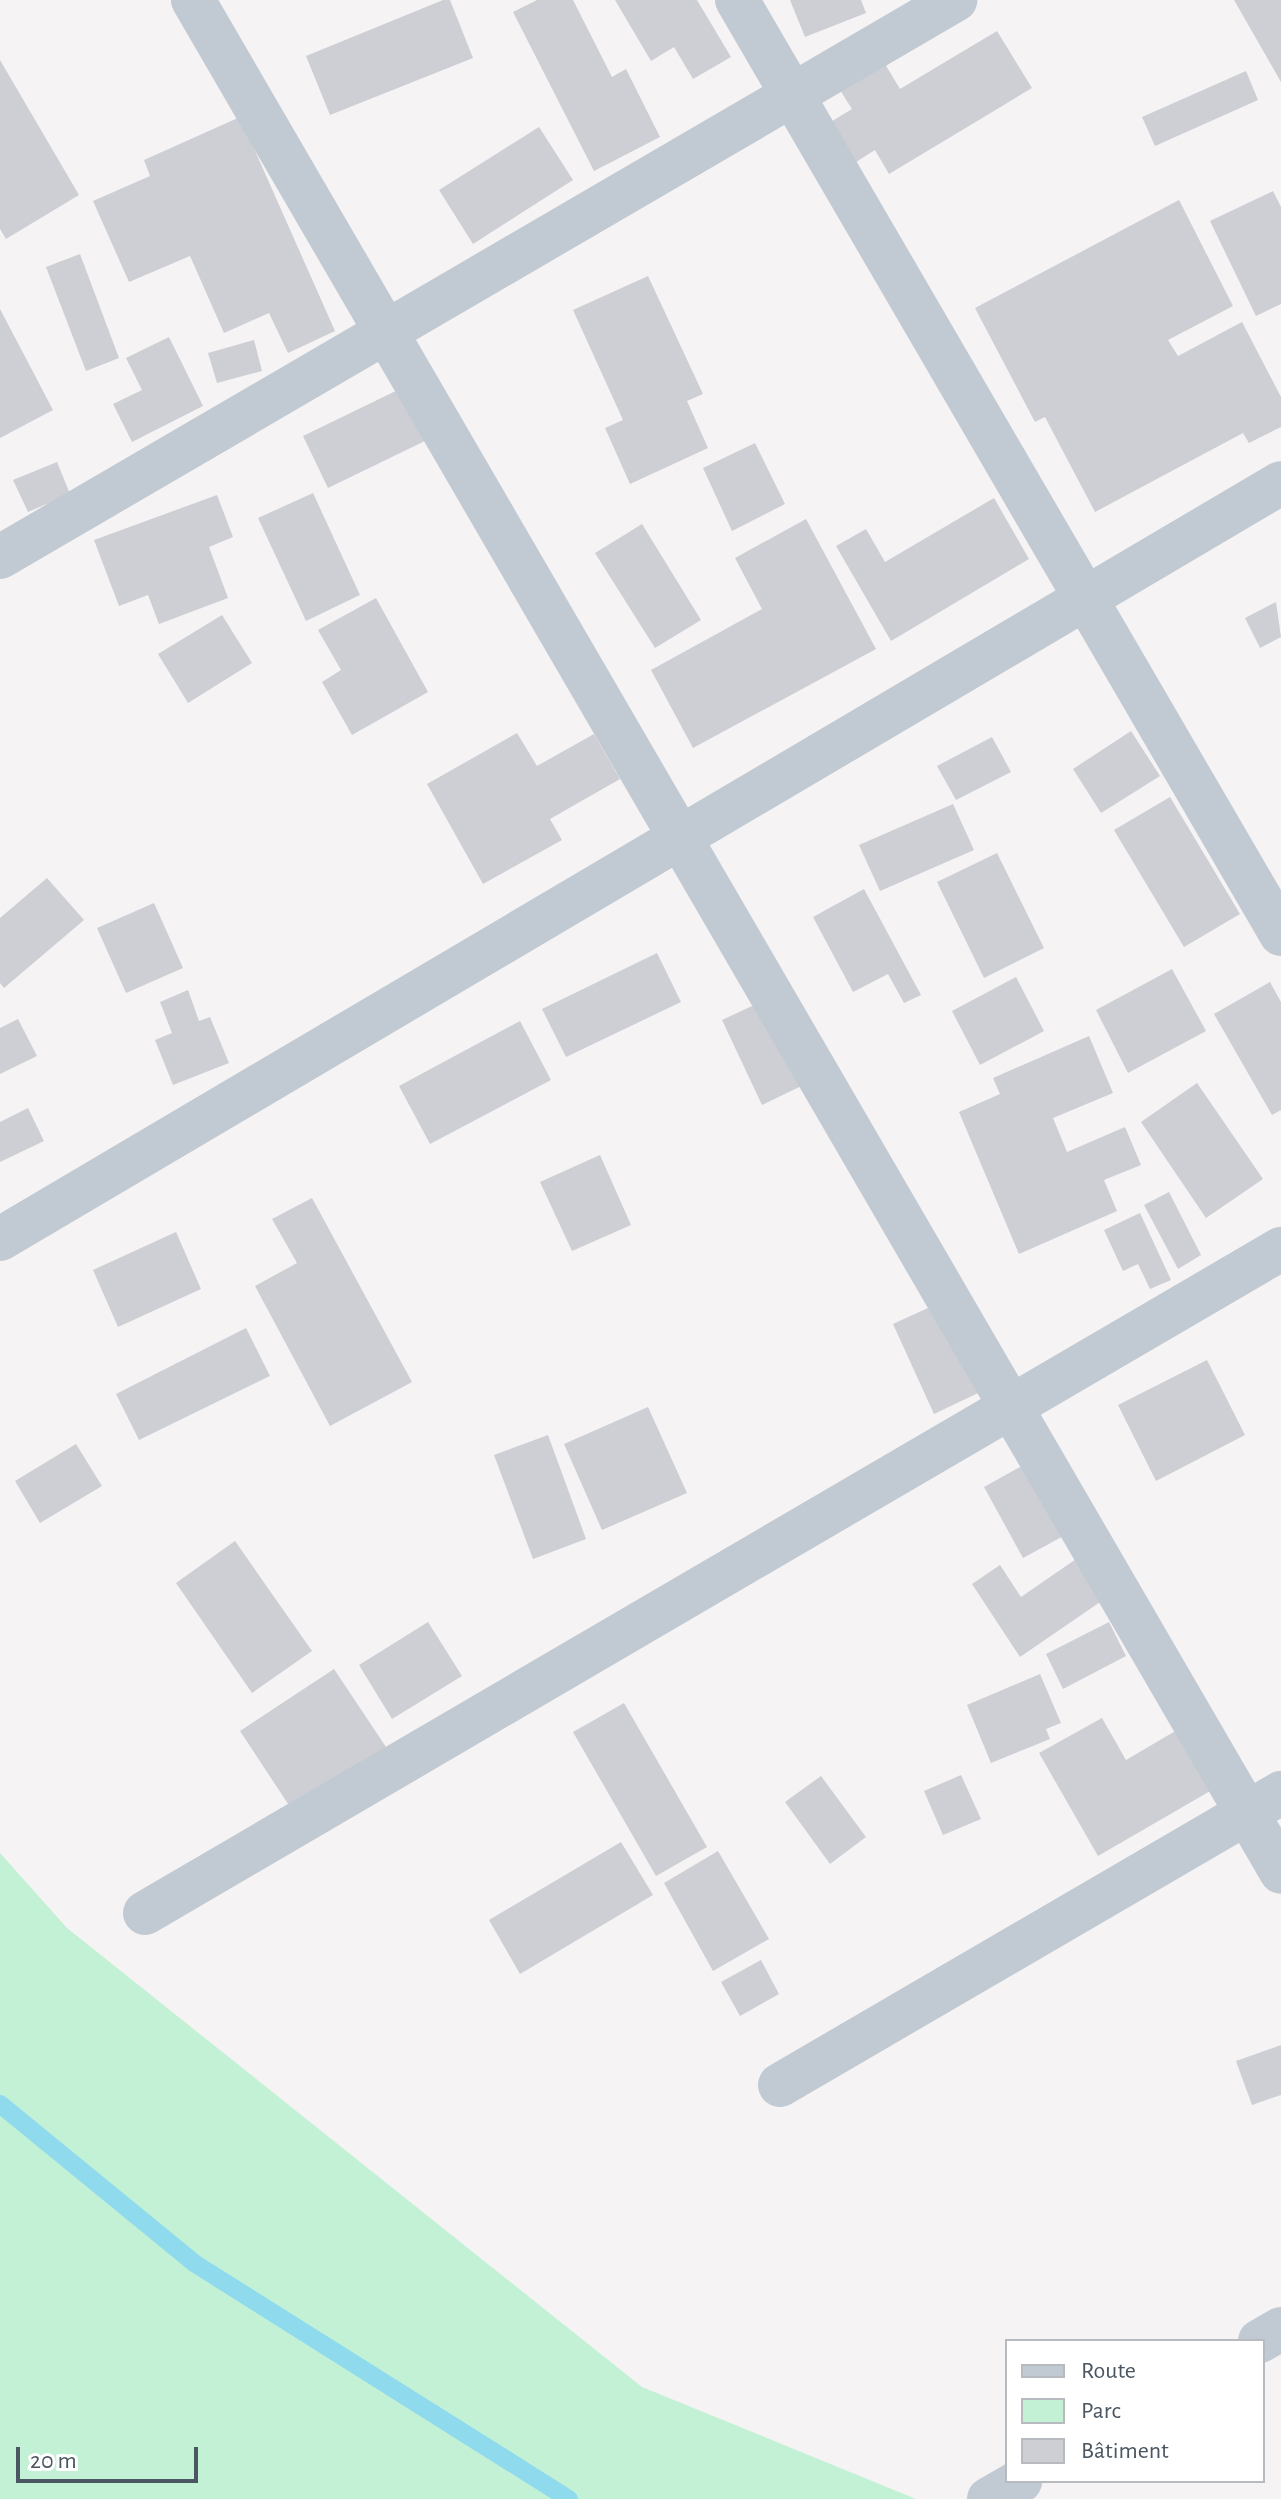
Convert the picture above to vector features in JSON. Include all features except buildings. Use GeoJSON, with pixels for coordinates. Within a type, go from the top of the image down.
{"type":"FeatureCollection","features":[{"type":"Feature","properties":{"kind":"street"},"geometry":{"type":"LineString","coordinates":[[193,0],[1011,1407],[1264,1803],[1281,1872]]}},
{"type":"Feature","properties":{"kind":"street"},"geometry":{"type":"LineString","coordinates":[[737,0],[1281,934]]}},
{"type":"Feature","properties":{"kind":"street"},"geometry":{"type":"LineString","coordinates":[[0,557],[955,0]]}},
{"type":"Feature","properties":{"kind":"street"},"geometry":{"type":"LineString","coordinates":[[0,1239],[678,836],[1281,483]]}},
{"type":"Feature","properties":{"kind":"street"},"geometry":{"type":"LineString","coordinates":[[145,1913],[1281,1249]]}},
{"type":"Feature","properties":{"kind":"street"},"geometry":{"type":"LineString","coordinates":[[780,2085],[1264,1803]]}},
{"type":"Feature","properties":{"kind":"street"},"geometry":{"type":"LineString","coordinates":[[1264,2339],[1281,2329]]}},
{"type":"Feature","properties":{"kind":"street"},"geometry":{"type":"LineString","coordinates":[[989,2499],[1017,2483]]}},
{"type":"Feature","properties":{"kind":"green space"},"geometry":{"type":"Polygon","coordinates":[[[0,1853],[67,1928],[642,2387],[916,2499],[0,2499],[0,1853]]]}},
{"type":"Feature","properties":{"kind":"waterway"},"geometry":{"type":"LineString","coordinates":[[0,2104],[194,2263],[569,2499]]}}]}
